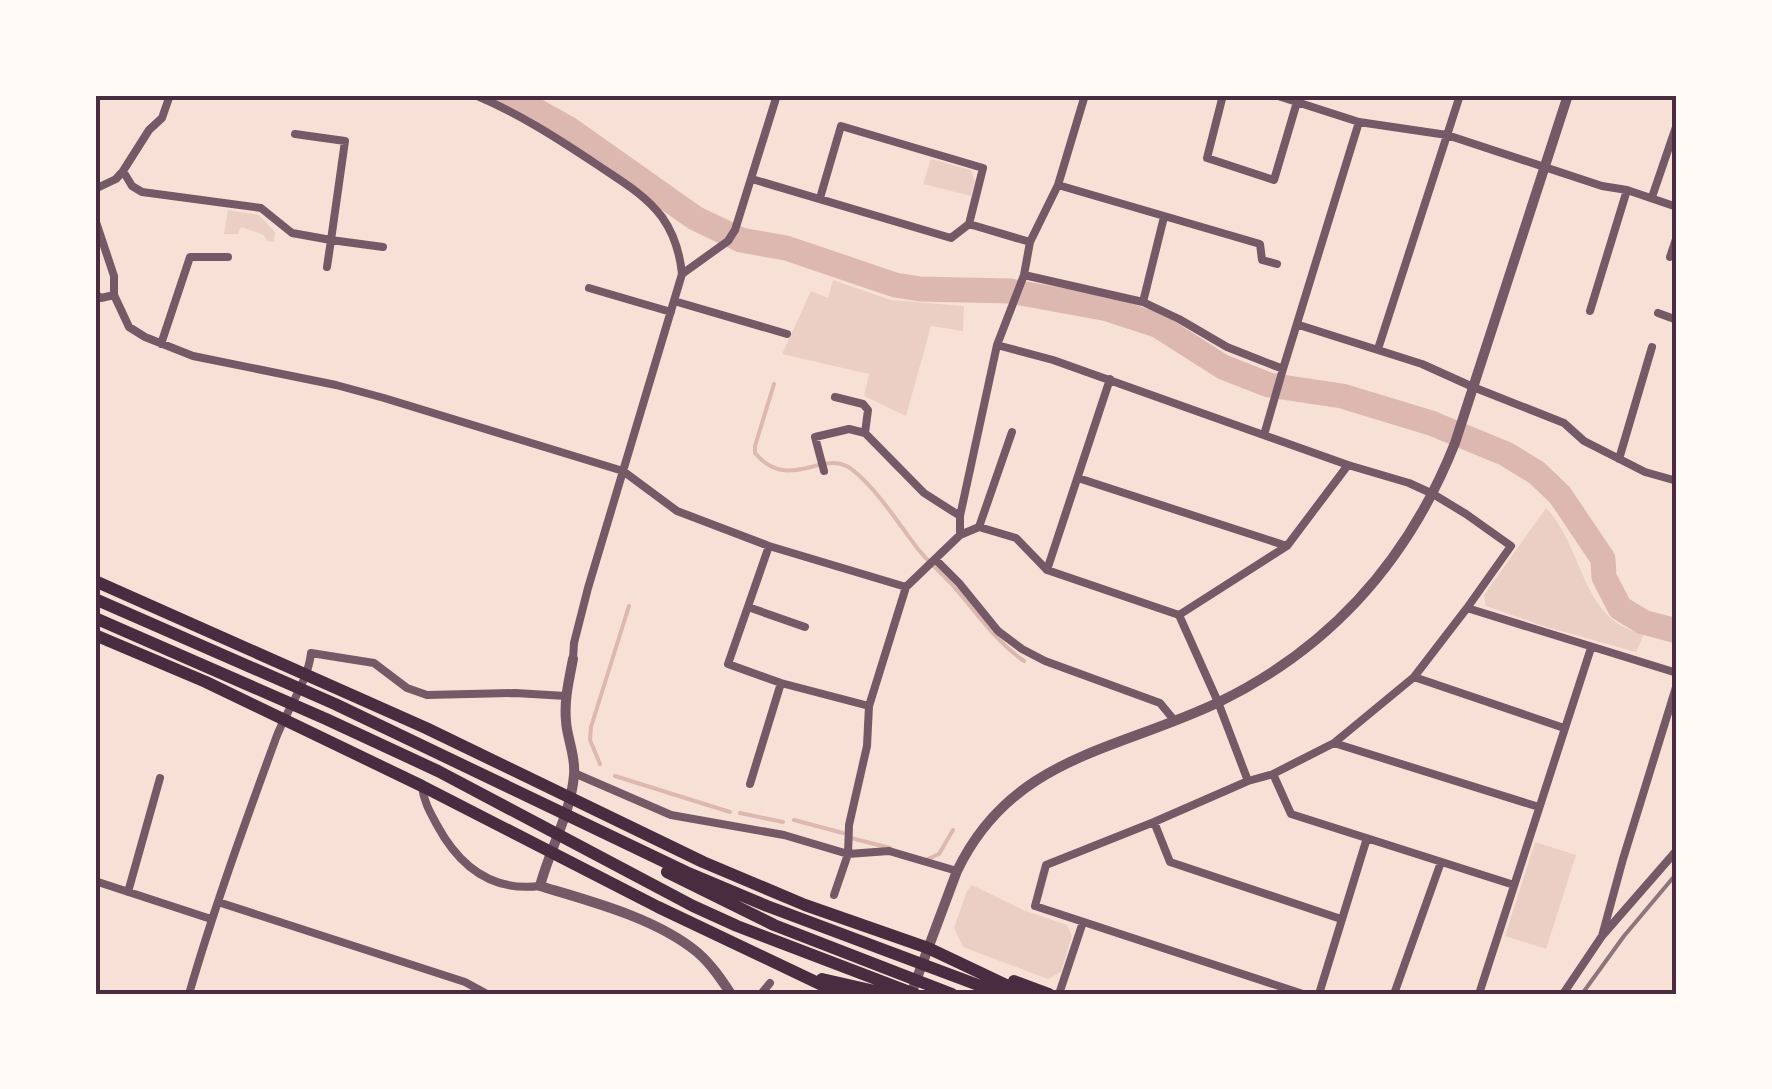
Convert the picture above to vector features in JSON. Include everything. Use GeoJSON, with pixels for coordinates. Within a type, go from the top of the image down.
{"type":"FeatureCollection","features":[{"type":"Feature","properties":{"kind":"highway"},"geometry":{"type":"LineString","coordinates":[[95,581],[426,728],[737,876],[805,905],[1049,994]]}},
{"type":"Feature","properties":{"kind":"highway"},"geometry":{"type":"LineString","coordinates":[[95,600],[335,704],[728,890],[1002,994]]}},
{"type":"Feature","properties":{"kind":"highway"},"geometry":{"type":"LineString","coordinates":[[95,618],[438,771],[708,912],[913,994]]}},
{"type":"Feature","properties":{"kind":"highway"},"geometry":{"type":"LineString","coordinates":[[95,634],[422,786],[841,994]]}},
{"type":"Feature","properties":{"kind":"highway"},"geometry":{"type":"LineString","coordinates":[[519,793],[739,908],[952,994]]}},
{"type":"Feature","properties":{"kind":"highway"},"geometry":{"type":"LineString","coordinates":[[928,948],[1024,994]]}},
{"type":"Feature","properties":{"kind":"highway"},"geometry":{"type":"LineString","coordinates":[[796,974],[888,994]]}},
{"type":"Feature","properties":{"kind":"street"},"geometry":{"type":"LineString","coordinates":[[95,189],[123,171],[162,118],[170,95]]}},
{"type":"Feature","properties":{"kind":"street"},"geometry":{"type":"LineString","coordinates":[[475,95],[543,129],[642,196],[661,216],[675,241],[682,274],[574,643],[566,696],[566,724],[575,762],[572,798],[540,886]]}},
{"type":"Feature","properties":{"kind":"street"},"geometry":{"type":"LineString","coordinates":[[682,274],[728,242],[736,230],[778,95]]}},
{"type":"Feature","properties":{"kind":"street"},"geometry":{"type":"LineString","coordinates":[[960,536],[960,516],[997,345],[1022,278],[1030,242],[1058,186],[1085,95]]}},
{"type":"Feature","properties":{"kind":"street"},"geometry":{"type":"LineString","coordinates":[[1224,95],[1207,158],[1274,180],[1297,102]]}},
{"type":"Feature","properties":{"kind":"street"},"geometry":{"type":"LineString","coordinates":[[1275,95],[1359,122],[1447,135],[1677,207]]}},
{"type":"Feature","properties":{"kind":"street"},"geometry":{"type":"LineString","coordinates":[[1378,350],[1460,95]]}},
{"type":"Feature","properties":{"kind":"street"},"geometry":{"type":"LineString","coordinates":[[913,994],[966,852],[1016,794],[1066,763],[1218,702],[1263,678],[1342,616],[1400,550],[1433,494],[1455,443],[1568,95]]}},
{"type":"Feature","properties":{"kind":"street"},"geometry":{"type":"LineString","coordinates":[[1264,434],[1359,122]]}},
{"type":"Feature","properties":{"kind":"street"},"geometry":{"type":"LineString","coordinates":[[1652,198],[1677,124]]}},
{"type":"Feature","properties":{"kind":"street"},"geometry":{"type":"LineString","coordinates":[[752,179],[951,238],[970,224],[984,168],[841,126],[820,198]]}},
{"type":"Feature","properties":{"kind":"street"},"geometry":{"type":"LineString","coordinates":[[295,134],[345,140],[328,267]]}},
{"type":"Feature","properties":{"kind":"street"},"geometry":{"type":"LineString","coordinates":[[123,171],[132,186],[142,192],[261,208],[292,233],[383,246]]}},
{"type":"Feature","properties":{"kind":"street"},"geometry":{"type":"LineString","coordinates":[[1058,186],[1260,244],[1262,260],[1278,264]]}},
{"type":"Feature","properties":{"kind":"street"},"geometry":{"type":"LineString","coordinates":[[1590,311],[1627,190]]}},
{"type":"Feature","properties":{"kind":"street"},"geometry":{"type":"LineString","coordinates":[[1144,302],[1164,217]]}},
{"type":"Feature","properties":{"kind":"street"},"geometry":{"type":"LineString","coordinates":[[95,219],[114,276],[114,295],[129,326],[146,338],[193,356],[384,398],[623,471],[677,511],[769,546],[906,587]]}},
{"type":"Feature","properties":{"kind":"street"},"geometry":{"type":"LineString","coordinates":[[970,224],[1030,242]]}},
{"type":"Feature","properties":{"kind":"street"},"geometry":{"type":"LineString","coordinates":[[1670,257],[1677,236]]}},
{"type":"Feature","properties":{"kind":"street"},"geometry":{"type":"LineString","coordinates":[[162,344],[190,257],[228,257]]}},
{"type":"Feature","properties":{"kind":"street"},"geometry":{"type":"LineString","coordinates":[[1022,278],[1144,302],[1228,347],[1284,369]]}},
{"type":"Feature","properties":{"kind":"street"},"geometry":{"type":"LineString","coordinates":[[588,288],[671,312]]}},
{"type":"Feature","properties":{"kind":"street"},"geometry":{"type":"LineString","coordinates":[[95,294],[101,298],[114,295]]}},
{"type":"Feature","properties":{"kind":"street"},"geometry":{"type":"LineString","coordinates":[[674,301],[787,334]]}},
{"type":"Feature","properties":{"kind":"street"},"geometry":{"type":"LineString","coordinates":[[1658,313],[1677,320]]}},
{"type":"Feature","properties":{"kind":"street"},"geometry":{"type":"LineString","coordinates":[[1298,324],[1422,364],[1564,423],[1584,441],[1619,460],[1677,482]]}},
{"type":"Feature","properties":{"kind":"street"},"geometry":{"type":"LineString","coordinates":[[997,345],[1110,379],[1348,465],[1409,483],[1433,494],[1511,546],[1414,678],[1334,742],[1272,774],[1046,866],[1034,906],[1303,994]]}},
{"type":"Feature","properties":{"kind":"street"},"geometry":{"type":"LineString","coordinates":[[1619,460],[1652,347]]}},
{"type":"Feature","properties":{"kind":"street"},"geometry":{"type":"LineString","coordinates":[[1047,570],[1110,379]]}},
{"type":"Feature","properties":{"kind":"street"},"geometry":{"type":"LineString","coordinates":[[835,398],[863,404],[868,410],[866,433]]}},
{"type":"Feature","properties":{"kind":"street"},"geometry":{"type":"LineString","coordinates":[[823,467],[815,438],[849,429],[866,433],[924,493],[960,516]]}},
{"type":"Feature","properties":{"kind":"street"},"geometry":{"type":"LineString","coordinates":[[979,527],[1012,432]]}},
{"type":"Feature","properties":{"kind":"street"},"geometry":{"type":"LineString","coordinates":[[1179,615],[1287,546],[1348,465]]}},
{"type":"Feature","properties":{"kind":"street"},"geometry":{"type":"LineString","coordinates":[[1078,478],[1287,546]]}},
{"type":"Feature","properties":{"kind":"street"},"geometry":{"type":"LineString","coordinates":[[834,895],[848,854],[849,824],[867,746],[870,706],[906,587],[960,536],[979,527],[1016,538],[1047,570],[1179,615],[1248,781]]}},
{"type":"Feature","properties":{"kind":"street"},"geometry":{"type":"LineString","coordinates":[[769,546],[728,664],[781,684],[870,706]]}},
{"type":"Feature","properties":{"kind":"street"},"geometry":{"type":"LineString","coordinates":[[932,562],[960,583],[998,631],[1022,649],[1160,703],[1174,720]]}},
{"type":"Feature","properties":{"kind":"street"},"geometry":{"type":"LineString","coordinates":[[748,608],[805,627]]}},
{"type":"Feature","properties":{"kind":"street"},"geometry":{"type":"LineString","coordinates":[[1467,608],[1677,673]]}},
{"type":"Feature","properties":{"kind":"street"},"geometry":{"type":"LineString","coordinates":[[1479,994],[1591,648]]}},
{"type":"Feature","properties":{"kind":"street"},"geometry":{"type":"LineString","coordinates":[[189,994],[211,919],[311,653],[374,663],[407,688],[426,694],[566,696]]}},
{"type":"Feature","properties":{"kind":"street"},"geometry":{"type":"LineString","coordinates":[[1414,678],[1564,728]]}},
{"type":"Feature","properties":{"kind":"street"},"geometry":{"type":"LineString","coordinates":[[750,784],[781,684]]}},
{"type":"Feature","properties":{"kind":"street"},"geometry":{"type":"LineString","coordinates":[[1602,936],[1677,687]]}},
{"type":"Feature","properties":{"kind":"street"},"geometry":{"type":"LineString","coordinates":[[1334,742],[1539,807]]}},
{"type":"Feature","properties":{"kind":"street"},"geometry":{"type":"LineString","coordinates":[[574,773],[670,815],[784,835],[848,854],[889,851],[957,871]]}},
{"type":"Feature","properties":{"kind":"street"},"geometry":{"type":"LineString","coordinates":[[1272,774],[1291,814],[1514,885]]}},
{"type":"Feature","properties":{"kind":"street"},"geometry":{"type":"LineString","coordinates":[[128,892],[160,778]]}},
{"type":"Feature","properties":{"kind":"street"},"geometry":{"type":"LineString","coordinates":[[422,786],[424,801],[458,858],[474,872],[523,888],[540,886],[654,926],[686,943],[716,972],[731,994]]}},
{"type":"Feature","properties":{"kind":"street"},"geometry":{"type":"LineString","coordinates":[[1154,822],[1170,862],[1341,919]]}},
{"type":"Feature","properties":{"kind":"street"},"geometry":{"type":"LineString","coordinates":[[1319,994],[1367,838]]}},
{"type":"Feature","properties":{"kind":"street"},"geometry":{"type":"LineString","coordinates":[[1563,994],[1602,936],[1677,850]]}},
{"type":"Feature","properties":{"kind":"street"},"geometry":{"type":"LineString","coordinates":[[1394,994],[1441,862]]}},
{"type":"Feature","properties":{"kind":"street"},"geometry":{"type":"LineString","coordinates":[[95,881],[211,919]]}},
{"type":"Feature","properties":{"kind":"street"},"geometry":{"type":"LineString","coordinates":[[218,902],[465,982],[487,994]]}},
{"type":"Feature","properties":{"kind":"street"},"geometry":{"type":"LineString","coordinates":[[1059,994],[1083,922]]}},
{"type":"Feature","properties":{"kind":"street"},"geometry":{"type":"LineString","coordinates":[[760,994],[770,983]]}},
{"type":"Feature","properties":{"kind":"shaded area"},"geometry":{"type":"Polygon","coordinates":[[[931,159],[971,170],[975,182],[971,196],[923,184],[931,159]]]}},
{"type":"Feature","properties":{"kind":"shaded area"},"geometry":{"type":"Polygon","coordinates":[[[228,210],[259,215],[275,232],[274,242],[241,227],[238,234],[224,234],[228,210]]]}},
{"type":"Feature","properties":{"kind":"shaded area"},"geometry":{"type":"Polygon","coordinates":[[[833,280],[891,300],[964,306],[963,331],[931,326],[906,416],[864,396],[869,374],[782,354],[811,291],[828,298],[833,280]]]}},
{"type":"Feature","properties":{"kind":"shaded area"},"geometry":{"type":"Polygon","coordinates":[[[1546,508],[1569,543],[1596,600],[1623,627],[1644,634],[1636,652],[1486,606],[1484,595],[1546,508]]]}},
{"type":"Feature","properties":{"kind":"shaded area"},"geometry":{"type":"Polygon","coordinates":[[[1535,842],[1576,855],[1546,949],[1505,936],[1535,842]]]}},
{"type":"Feature","properties":{"kind":"shaded area"},"geometry":{"type":"Polygon","coordinates":[[[972,885],[1023,910],[1067,925],[1072,936],[1061,972],[1048,979],[963,947],[954,928],[972,885]]]}},
{"type":"Feature","properties":{"kind":"waterway"},"geometry":{"type":"LineString","coordinates":[[508,95],[569,129],[695,218],[741,240],[786,248],[895,285],[1010,291],[1108,309],[1157,325],[1223,367],[1269,385],[1342,396],[1431,423],[1506,454],[1537,473],[1560,495],[1603,559],[1604,577],[1620,608],[1643,622],[1677,631]]}},
{"type":"Feature","properties":{"kind":"waterway"},"geometry":{"type":"LineString","coordinates":[[774,384],[755,453],[781,470],[831,463],[854,471],[995,636],[1024,661]]}},
{"type":"Feature","properties":{"kind":"waterway"},"geometry":{"type":"LineString","coordinates":[[600,764],[590,740],[591,727],[629,606]]}},
{"type":"Feature","properties":{"kind":"waterway"},"geometry":{"type":"LineString","coordinates":[[615,776],[730,812]]}},
{"type":"Feature","properties":{"kind":"waterway"},"geometry":{"type":"LineString","coordinates":[[740,813],[783,822]]}},
{"type":"Feature","properties":{"kind":"waterway"},"geometry":{"type":"LineString","coordinates":[[794,820],[843,833]]}},
{"type":"Feature","properties":{"kind":"waterway"},"geometry":{"type":"LineString","coordinates":[[928,859],[939,854],[953,830]]}},
{"type":"Feature","properties":{"kind":"waterway"},"geometry":{"type":"LineString","coordinates":[[851,838],[890,848]]}},
{"type":"Feature","properties":{"kind":"railway"},"geometry":{"type":"LineString","coordinates":[[1582,994],[1677,873]]}}]}
